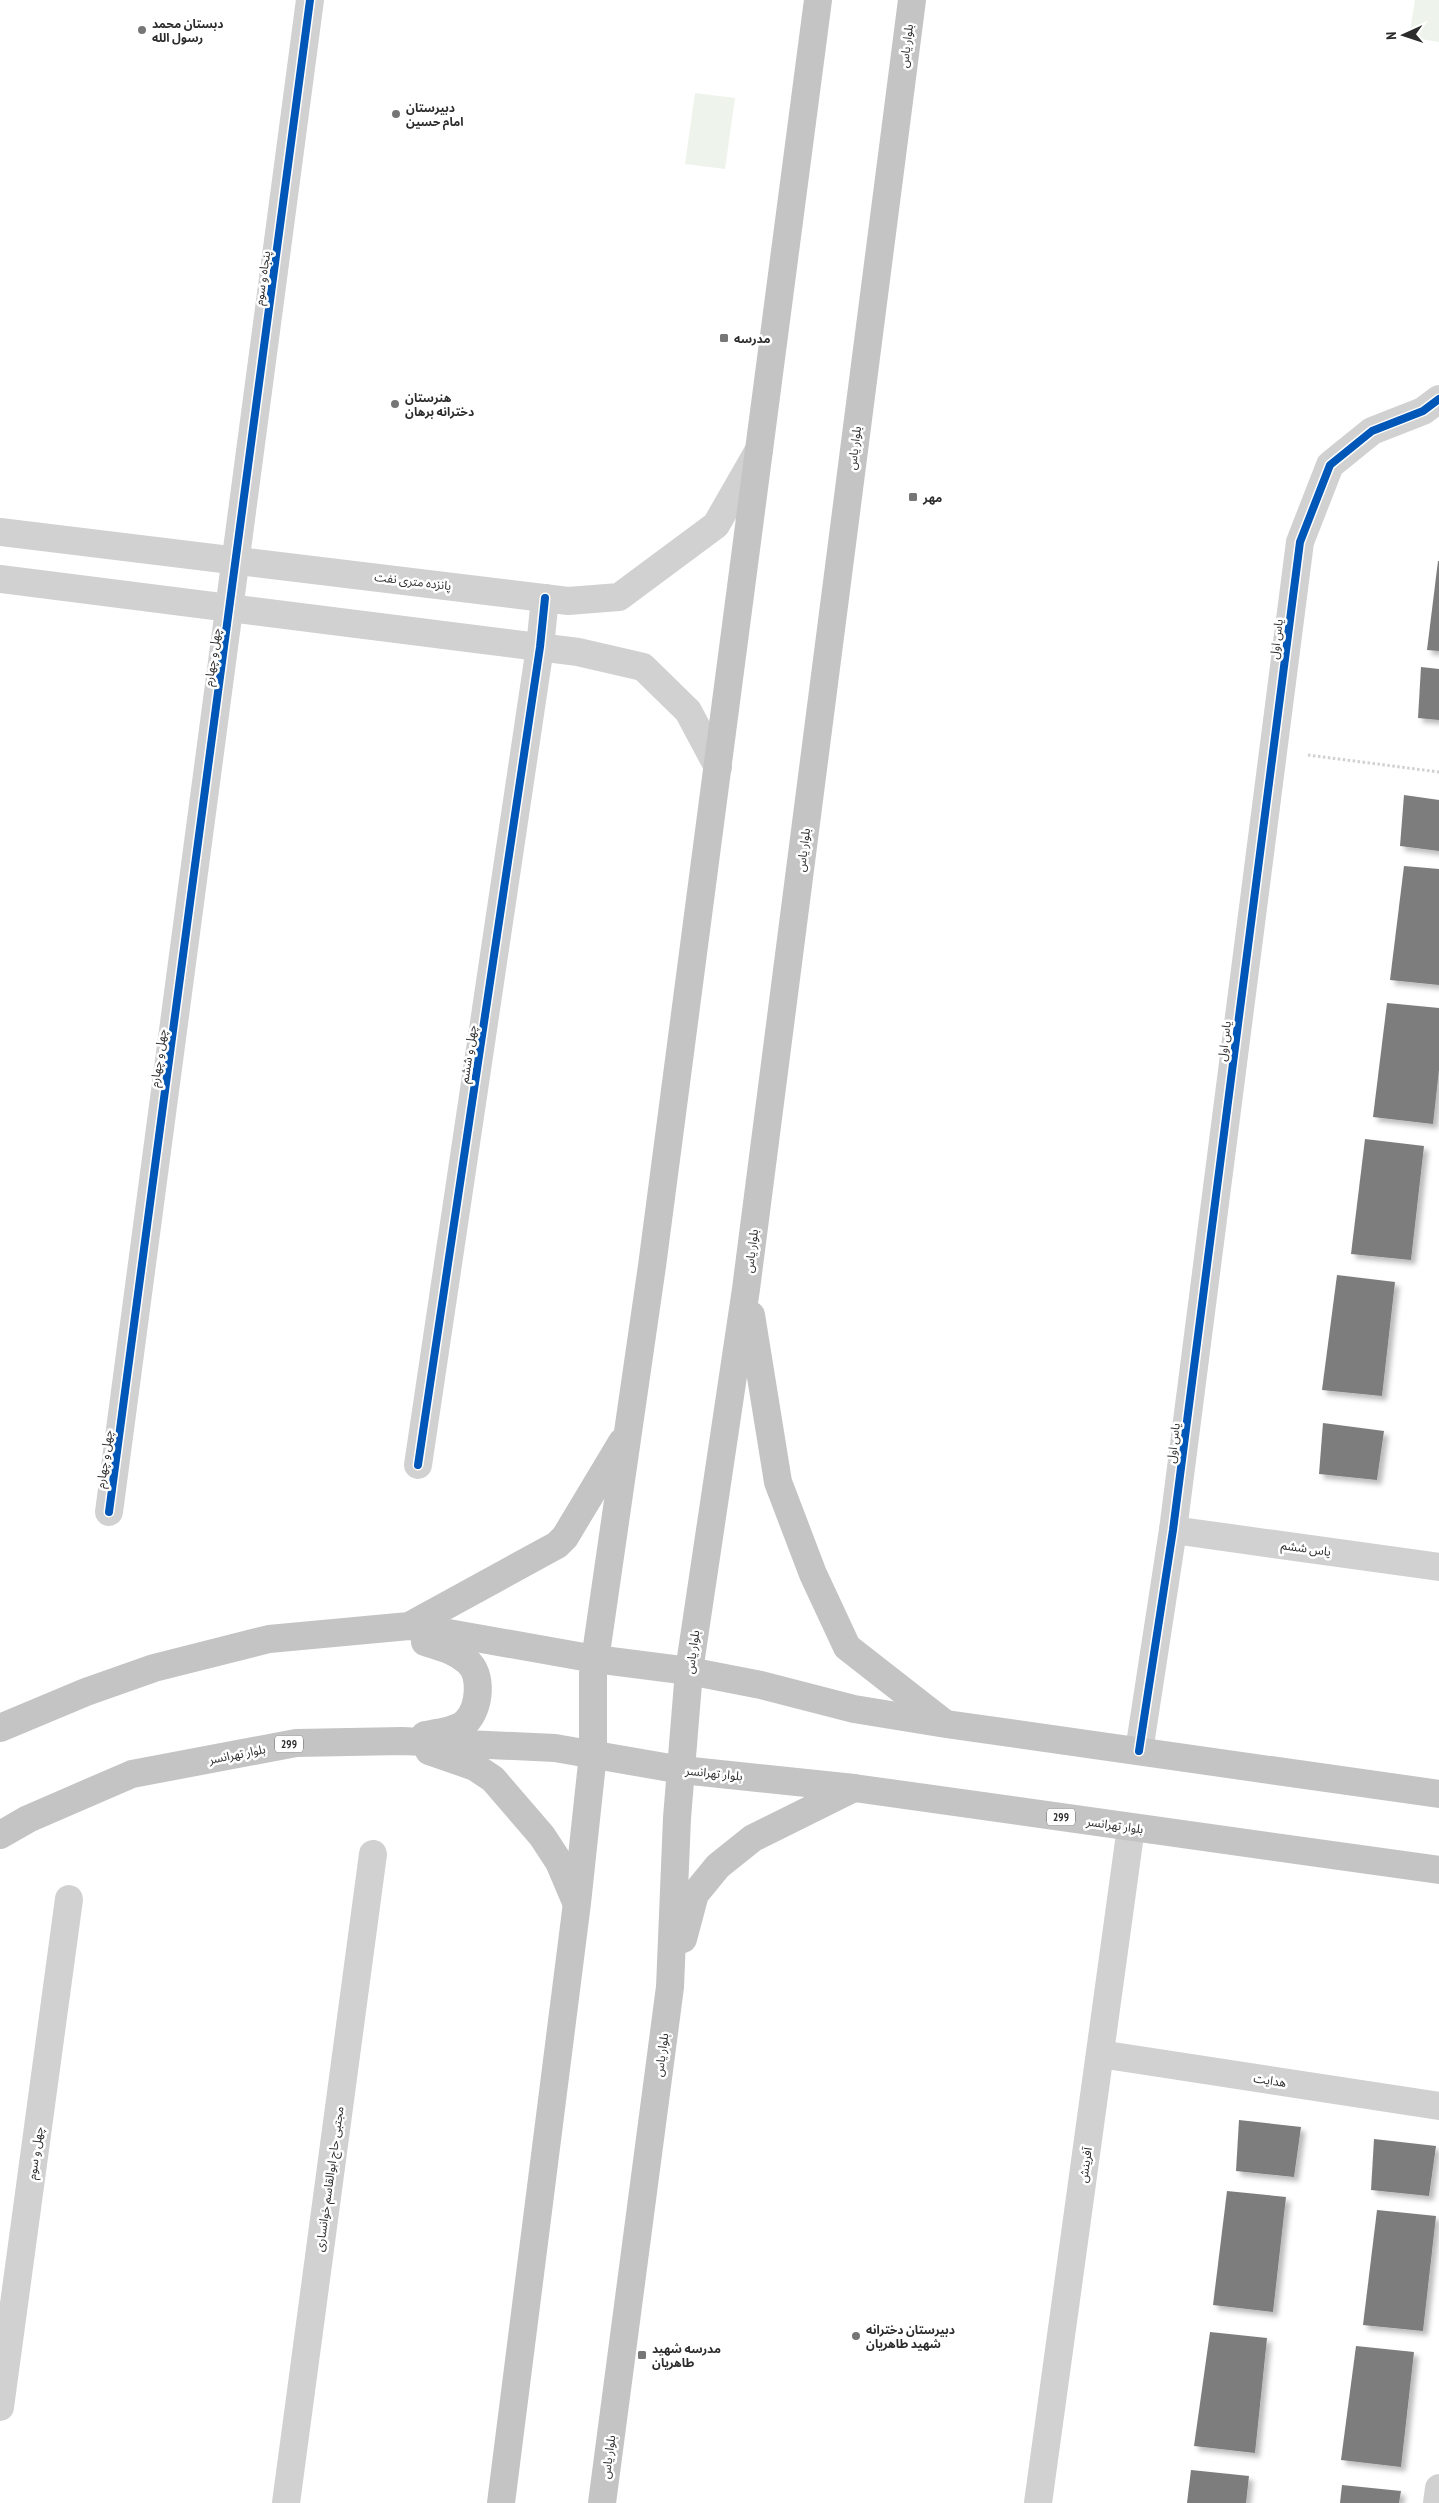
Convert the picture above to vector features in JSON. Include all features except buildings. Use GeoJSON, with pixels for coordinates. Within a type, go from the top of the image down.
{"type":"FeatureCollection","features":[{"type":"Feature","properties":{"kind":"main road"},"geometry":{"type":"LineString","coordinates":[[501,2503],[577,1903],[593,1754],[595,1659],[629,1430],[818,0]]}},
{"type":"Feature","properties":{"kind":"main road","name":"بلوار یاس"},"geometry":{"type":"LineString","coordinates":[[602,2503],[670,1986],[677,1818],[689,1671],[746,1288],[912,0]]}},
{"type":"Feature","properties":{"kind":"main road"},"geometry":{"type":"LineString","coordinates":[[746,1288],[778,1482],[813,1574],[847,1647],[946,1724]]}},
{"type":"Feature","properties":{"kind":"main road"},"geometry":{"type":"LineString","coordinates":[[409,1626],[556,1545],[565,1537],[629,1430]]}},
{"type":"Feature","properties":{"kind":"main road"},"geometry":{"type":"LineString","coordinates":[[0,1728],[86,1692],[154,1668],[270,1639],[409,1626],[595,1659],[689,1671],[761,1685],[854,1708],[946,1724],[1439,1794]]}},
{"type":"Feature","properties":{"kind":"main road"},"geometry":{"type":"LineString","coordinates":[[367,1630],[422,1641],[456,1652],[469,1662],[477,1676],[477,1703],[466,1722],[453,1728],[402,1741]]}},
{"type":"Feature","properties":{"kind":"main road"},"geometry":{"type":"LineString","coordinates":[[402,1741],[476,1767],[493,1779],[542,1836],[558,1862],[577,1903]]}},
{"type":"Feature","properties":{"kind":"main road","name":"بلوار تهرانسر"},"geometry":{"type":"LineString","coordinates":[[0,1835],[28,1819],[132,1774],[296,1743],[402,1741],[555,1748],[682,1770],[854,1788],[1439,1870]]}},
{"type":"Feature","properties":{"kind":"main road"},"geometry":{"type":"LineString","coordinates":[[670,1986],[695,1894],[718,1866],[753,1838],[854,1788]]}},
{"type":"Feature","properties":{"kind":"street","name":"پنجاه و سوم"},"geometry":{"type":"LineString","coordinates":[[230,608],[310,0]]}},
{"type":"Feature","properties":{"kind":"street","name":"یاس اول"},"geometry":{"type":"LineString","coordinates":[[1139,1751],[1174,1530],[1300,542],[1330,465],[1372,431],[1423,411],[1439,399]]}},
{"type":"Feature","properties":{"kind":"street","name":"پانزده متری نفت"},"geometry":{"type":"LineString","coordinates":[[0,532],[235,559],[568,601],[619,597],[716,525],[759,450]]}},
{"type":"Feature","properties":{"kind":"street"},"geometry":{"type":"LineString","coordinates":[[0,579],[578,652],[643,667],[688,711],[718,767]]}},
{"type":"Feature","properties":{"kind":"street","name":"چهل و ششم"},"geometry":{"type":"LineString","coordinates":[[418,1464],[540,647],[545,598]]}},
{"type":"Feature","properties":{"kind":"street","name":"چهل و چهارم"},"geometry":{"type":"LineString","coordinates":[[108,1512],[230,608]]}},
{"type":"Feature","properties":{"kind":"street","name":"یاس ششم"},"geometry":{"type":"LineString","coordinates":[[1174,1530],[1439,1567]]}},
{"type":"Feature","properties":{"kind":"street","name":"آفرینش"},"geometry":{"type":"LineString","coordinates":[[1038,2503],[1131,1827]]}},
{"type":"Feature","properties":{"kind":"street","name":"مجتبی حاج ابوالقاسم خوانساری"},"geometry":{"type":"LineString","coordinates":[[286,2503],[373,1854]]}},
{"type":"Feature","properties":{"kind":"street","name":"چهل و سوم"},"geometry":{"type":"LineString","coordinates":[[0,2407],[69,1899]]}},
{"type":"Feature","properties":{"kind":"street","name":"هدایت"},"geometry":{"type":"LineString","coordinates":[[1100,2054],[1439,2106]]}},
{"type":"Feature","properties":{"kind":"street"},"geometry":{"type":"LineString","coordinates":[[1437,2503],[1439,2488]]}},
{"type":"Feature","properties":{"kind":"path"},"geometry":{"type":"LineString","coordinates":[[1272,750],[1439,772]]}},
{"type":"Feature","properties":{"kind":"shaded area"},"geometry":{"type":"Polygon","coordinates":[[[1415,0],[1439,0],[1439,42],[1409,37],[1415,0]]]}},
{"type":"Feature","properties":{"kind":"shaded area"},"geometry":{"type":"Polygon","coordinates":[[[695,93],[735,98],[725,169],[685,164],[695,93]]]}},
{"type":"Feature","properties":{"kind":"cycle path"},"geometry":{"type":"LineString","coordinates":[[109,1512],[310,0]]}},
{"type":"Feature","properties":{"kind":"cycle path"},"geometry":{"type":"LineString","coordinates":[[1139,1751],[1173,1530],[1300,542],[1330,465],[1372,431],[1423,411],[1439,399]]}},
{"type":"Feature","properties":{"kind":"cycle path"},"geometry":{"type":"LineString","coordinates":[[418,1465],[540,647],[545,598]]}},
{"type":"Feature","properties":{"kind":"place","name":"دبستان محمد رسول الله"},"geometry":{"type":"Point","coordinates":[142,30]}},
{"type":"Feature","properties":{"kind":"place","name":"دبیرستان امام حسین"},"geometry":{"type":"Point","coordinates":[396,114]}},
{"type":"Feature","properties":{"kind":"place","name":"مدرسه"},"geometry":{"type":"Point","coordinates":[724,338]}},
{"type":"Feature","properties":{"kind":"place","name":"هنرستان دخترانه برهان"},"geometry":{"type":"Point","coordinates":[395,404]}},
{"type":"Feature","properties":{"kind":"place","name":"مهر"},"geometry":{"type":"Point","coordinates":[913,497]}},
{"type":"Feature","properties":{"kind":"place","name":"دبیرستان دخترانه شهید طاهریان"},"geometry":{"type":"Point","coordinates":[856,2336]}},
{"type":"Feature","properties":{"kind":"place","name":"مدرسه شهید طاهریان"},"geometry":{"type":"Point","coordinates":[642,2355]}}]}
